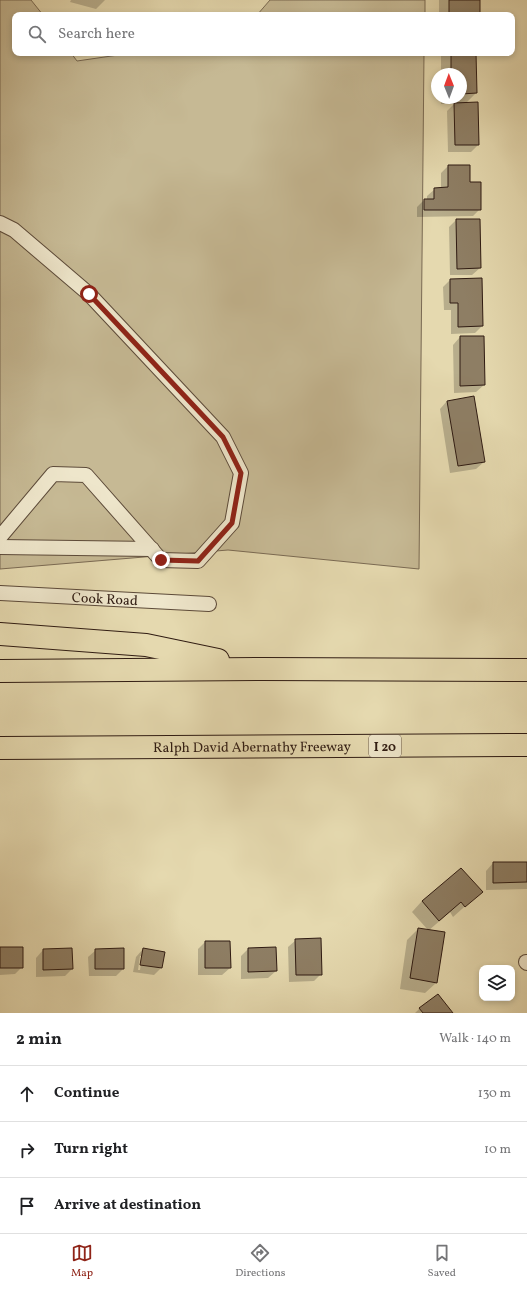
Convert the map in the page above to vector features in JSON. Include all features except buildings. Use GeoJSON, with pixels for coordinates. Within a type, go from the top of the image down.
{"type":"FeatureCollection","features":[{"type":"Feature","properties":{"kind":"highway"},"geometry":{"type":"LineString","coordinates":[[0,634],[146,646],[264,669]]}},
{"type":"Feature","properties":{"kind":"highway"},"geometry":{"type":"LineString","coordinates":[[0,670],[527,670]]}},
{"type":"Feature","properties":{"kind":"highway","name":"Ralph David Abernathy Freeway"},"geometry":{"type":"LineString","coordinates":[[0,748],[527,745]]}},
{"type":"Feature","properties":{"kind":"highway"},"geometry":{"type":"LineString","coordinates":[[0,755],[243,747]]}},
{"type":"Feature","properties":{"kind":"street"},"geometry":{"type":"LineString","coordinates":[[0,222],[14,230],[89,294],[223,437],[241,473],[232,523],[198,561],[161,560],[86,475],[52,474],[0,538]]}},
{"type":"Feature","properties":{"kind":"street"},"geometry":{"type":"LineString","coordinates":[[0,548],[152,549]]}},
{"type":"Feature","properties":{"kind":"street","name":"Cook Road"},"geometry":{"type":"LineString","coordinates":[[0,594],[209,604]]}},
{"type":"Feature","properties":{"kind":"shaded area"},"geometry":{"type":"Polygon","coordinates":[[[0,0],[31,0],[41,12],[12,12],[12,56],[73,56],[77,61],[111,56],[424,56],[419,569],[228,550],[0,569],[0,0]]]}},
{"type":"Feature","properties":{"kind":"shaded area"},"geometry":{"type":"Polygon","coordinates":[[[270,0],[425,0],[425,12],[260,12],[270,0]]]}},
{"type":"Feature","properties":{"kind":"route"},"geometry":{"type":"LineString","coordinates":[[89,294],[223,437],[241,473],[232,523],[198,561],[161,560]]}}]}
